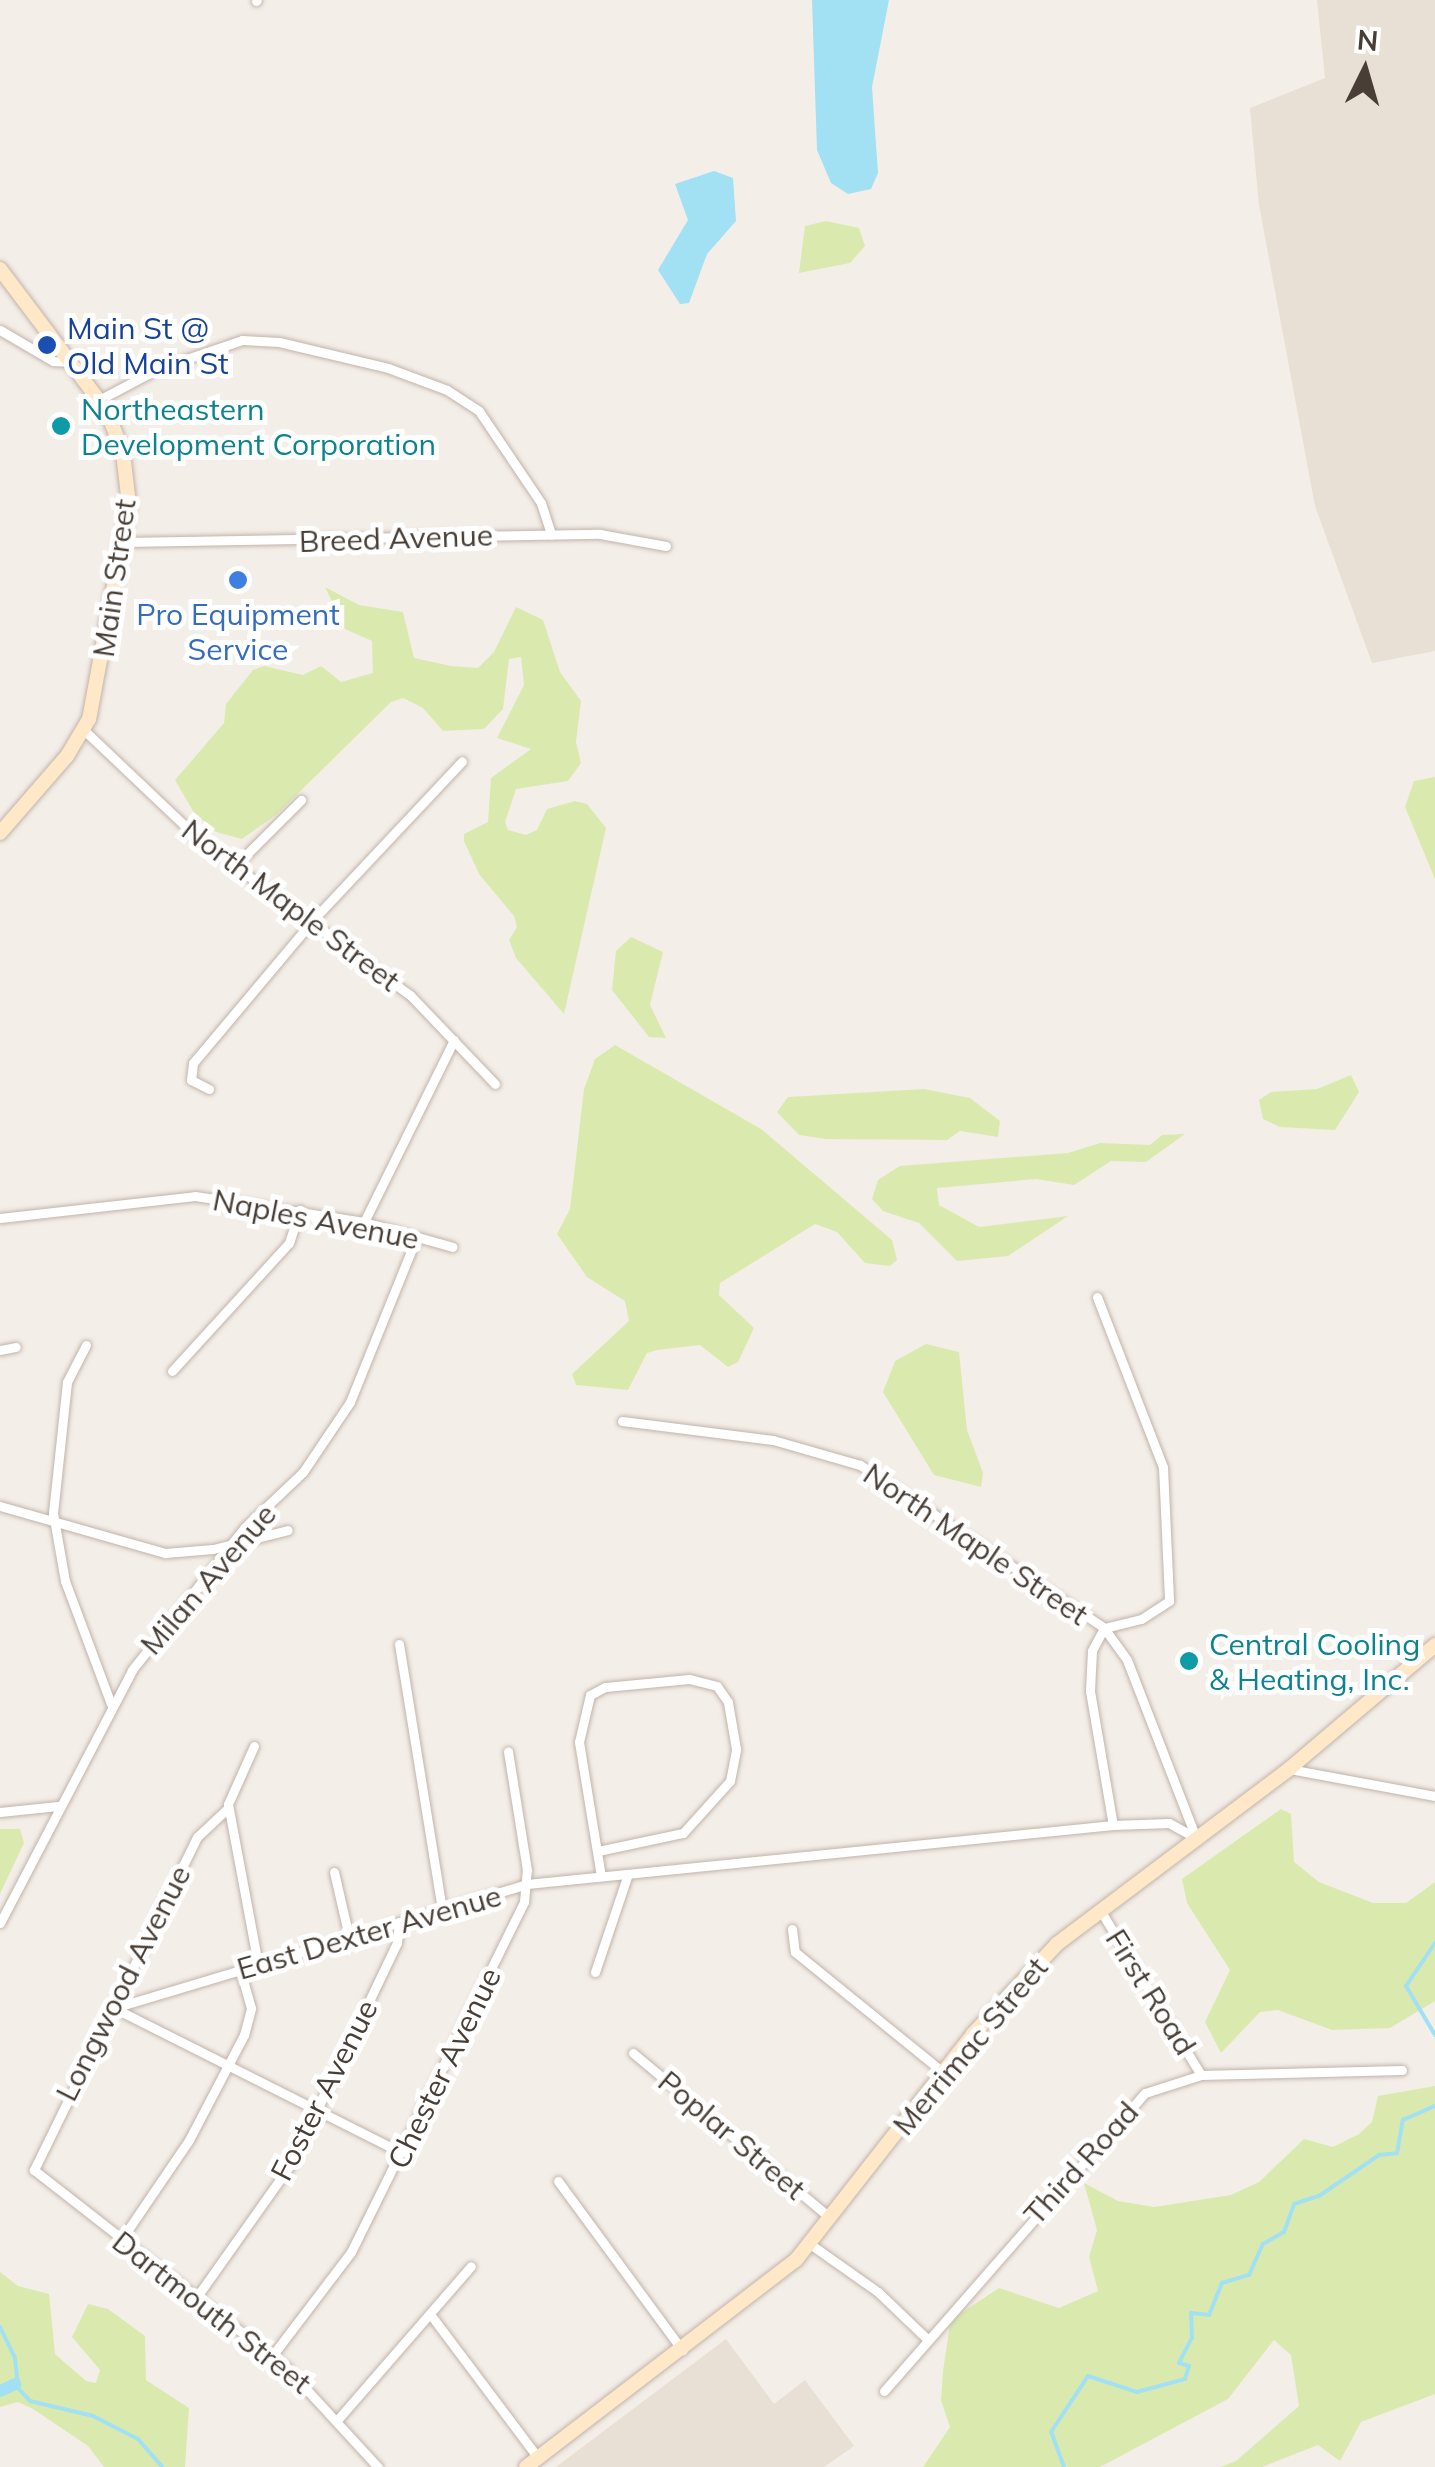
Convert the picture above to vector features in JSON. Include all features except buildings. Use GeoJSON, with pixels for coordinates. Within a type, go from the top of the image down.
{"type":"FeatureCollection","features":[{"type":"Feature","properties":{"kind":"main road","name":"Main Street"},"geometry":{"type":"LineString","coordinates":[[0,269],[99,400],[126,467],[125,542],[84,730],[0,833]]}},
{"type":"Feature","properties":{"kind":"main road","name":"Merrimac Street"},"geometry":{"type":"LineString","coordinates":[[532,2463],[682,2350],[810,2244],[1031,1968],[1100,1910],[1289,1769],[1435,1646]]}},
{"type":"Feature","properties":{"kind":"street"},"geometry":{"type":"LineString","coordinates":[[0,330],[53,361],[73,363]]}},
{"type":"Feature","properties":{"kind":"street"},"geometry":{"type":"LineString","coordinates":[[99,400],[211,347],[258,340],[388,368],[447,390],[471,404],[499,435],[545,508],[551,534]]}},
{"type":"Feature","properties":{"kind":"street","name":"Breed Avenue"},"geometry":{"type":"LineString","coordinates":[[125,542],[551,534],[622,535],[666,546]]}},
{"type":"Feature","properties":{"kind":"street","name":"North Maple Street"},"geometry":{"type":"LineString","coordinates":[[84,730],[234,867],[410,995],[495,1084]]}},
{"type":"Feature","properties":{"kind":"street"},"geometry":{"type":"LineString","coordinates":[[210,1089],[193,1082],[193,1063],[312,921],[462,761]]}},
{"type":"Feature","properties":{"kind":"street"},"geometry":{"type":"LineString","coordinates":[[234,867],[300,800]]}},
{"type":"Feature","properties":{"kind":"street"},"geometry":{"type":"LineString","coordinates":[[364,1222],[454,1040]]}},
{"type":"Feature","properties":{"kind":"street","name":"Naples Avenue"},"geometry":{"type":"LineString","coordinates":[[0,1218],[181,1196],[300,1210],[364,1222],[453,1247]]}},
{"type":"Feature","properties":{"kind":"street"},"geometry":{"type":"LineString","coordinates":[[172,1371],[286,1248],[300,1210]]}},
{"type":"Feature","properties":{"kind":"street","name":"Milan Avenue"},"geometry":{"type":"LineString","coordinates":[[0,1923],[111,1704],[230,1545],[298,1479],[355,1394],[416,1239]]}},
{"type":"Feature","properties":{"kind":"street"},"geometry":{"type":"LineString","coordinates":[[1097,1297],[1163,1467],[1169,1601],[1141,1620],[1104,1628],[1088,1673],[1112,1825],[1169,1823],[1196,1838]]}},
{"type":"Feature","properties":{"kind":"street"},"geometry":{"type":"LineString","coordinates":[[86,1345],[65,1392],[54,1523],[65,1581],[111,1704]]}},
{"type":"Feature","properties":{"kind":"street"},"geometry":{"type":"LineString","coordinates":[[0,1350],[16,1347]]}},
{"type":"Feature","properties":{"kind":"street","name":"North Maple Street"},"geometry":{"type":"LineString","coordinates":[[622,1421],[773,1440],[860,1465],[1104,1628],[1127,1660],[1196,1838]]}},
{"type":"Feature","properties":{"kind":"street"},"geometry":{"type":"LineString","coordinates":[[0,1506],[153,1552],[230,1545],[288,1530]]}},
{"type":"Feature","properties":{"kind":"street"},"geometry":{"type":"LineString","coordinates":[[399,1644],[442,1910]]}},
{"type":"Feature","properties":{"kind":"street"},"geometry":{"type":"LineString","coordinates":[[598,1851],[683,1833],[730,1781],[736,1749],[728,1702],[717,1686],[688,1679],[606,1688],[590,1695],[580,1742],[601,1876]]}},
{"type":"Feature","properties":{"kind":"street"},"geometry":{"type":"LineString","coordinates":[[254,1746],[228,1808],[258,1965]]}},
{"type":"Feature","properties":{"kind":"street","name":"Chester Avenue"},"geometry":{"type":"LineString","coordinates":[[272,2356],[351,2252],[522,1906],[527,1884],[508,1752]]}},
{"type":"Feature","properties":{"kind":"street"},"geometry":{"type":"LineString","coordinates":[[1289,1769],[1435,1796]]}},
{"type":"Feature","properties":{"kind":"street"},"geometry":{"type":"LineString","coordinates":[[0,1812],[58,1806]]}},
{"type":"Feature","properties":{"kind":"street","name":"Longwood Avenue"},"geometry":{"type":"LineString","coordinates":[[34,2170],[201,1830],[228,1808]]}},
{"type":"Feature","properties":{"kind":"street","name":"East Dexter Avenue"},"geometry":{"type":"LineString","coordinates":[[114,2008],[527,1884],[1112,1825]]}},
{"type":"Feature","properties":{"kind":"street"},"geometry":{"type":"LineString","coordinates":[[334,1872],[349,1937]]}},
{"type":"Feature","properties":{"kind":"street"},"geometry":{"type":"LineString","coordinates":[[596,1972],[628,1874]]}},
{"type":"Feature","properties":{"kind":"street","name":"First Road"},"geometry":{"type":"LineString","coordinates":[[1100,1910],[1201,2075]]}},
{"type":"Feature","properties":{"kind":"street","name":"Foster Avenue"},"geometry":{"type":"LineString","coordinates":[[196,2298],[284,2175],[397,1943],[399,1922]]}},
{"type":"Feature","properties":{"kind":"street"},"geometry":{"type":"LineString","coordinates":[[792,1929],[796,1954],[944,2073]]}},
{"type":"Feature","properties":{"kind":"street"},"geometry":{"type":"LineString","coordinates":[[121,2240],[230,2066],[251,2013],[240,1970]]}},
{"type":"Feature","properties":{"kind":"street"},"geometry":{"type":"LineString","coordinates":[[114,2008],[402,2153]]}},
{"type":"Feature","properties":{"kind":"street","name":"Poplar Street"},"geometry":{"type":"LineString","coordinates":[[632,2053],[831,2219]]}},
{"type":"Feature","properties":{"kind":"street","name":"Third Road"},"geometry":{"type":"LineString","coordinates":[[884,2390],[1130,2106],[1152,2090],[1201,2075],[1402,2070]]}},
{"type":"Feature","properties":{"kind":"street","name":"Dartmouth Street"},"geometry":{"type":"LineString","coordinates":[[34,2170],[272,2356],[339,2418],[378,2467]]}},
{"type":"Feature","properties":{"kind":"street"},"geometry":{"type":"LineString","coordinates":[[558,2181],[682,2350]]}},
{"type":"Feature","properties":{"kind":"street"},"geometry":{"type":"LineString","coordinates":[[810,2244],[878,2292],[927,2338]]}},
{"type":"Feature","properties":{"kind":"street"},"geometry":{"type":"LineString","coordinates":[[339,2418],[471,2266]]}},
{"type":"Feature","properties":{"kind":"street"},"geometry":{"type":"LineString","coordinates":[[430,2314],[532,2463]]}},
{"type":"Feature","properties":{"kind":"shaded area"},"geometry":{"type":"Polygon","coordinates":[[[1317,0],[1435,0],[1435,651],[1372,663],[1315,506],[1259,205],[1250,108],[1325,78],[1317,0]]]}},
{"type":"Feature","properties":{"kind":"shaded area"},"geometry":{"type":"Polygon","coordinates":[[[726,2339],[774,2404],[805,2380],[854,2446],[824,2467],[556,2467],[726,2339]]]}},
{"type":"Feature","properties":{"kind":"green space"},"geometry":{"type":"Polygon","coordinates":[[[826,221],[859,228],[865,246],[850,263],[799,273],[805,226],[826,221]]]}},
{"type":"Feature","properties":{"kind":"green space"},"geometry":{"type":"Polygon","coordinates":[[[325,587],[359,605],[403,612],[414,658],[451,666],[478,668],[494,652],[516,607],[543,620],[560,672],[581,701],[576,742],[581,763],[568,781],[516,789],[505,822],[508,830],[526,835],[537,830],[547,809],[575,801],[587,804],[606,828],[564,1014],[516,958],[509,940],[517,927],[514,916],[479,874],[464,841],[464,834],[488,822],[491,778],[531,749],[497,738],[524,685],[521,657],[509,659],[503,709],[484,729],[443,731],[423,708],[403,698],[391,702],[276,815],[242,839],[216,832],[193,811],[175,780],[224,723],[226,704],[253,670],[264,666],[303,675],[321,666],[341,682],[373,673],[372,641],[345,629],[325,587]]]}},
{"type":"Feature","properties":{"kind":"green space"},"geometry":{"type":"Polygon","coordinates":[[[1435,777],[1435,879],[1405,807],[1414,781],[1435,777]]]}},
{"type":"Feature","properties":{"kind":"green space"},"geometry":{"type":"Polygon","coordinates":[[[631,937],[663,952],[650,1005],[666,1038],[649,1037],[612,990],[616,951],[631,937]]]}},
{"type":"Feature","properties":{"kind":"green space"},"geometry":{"type":"Polygon","coordinates":[[[615,1045],[761,1129],[892,1240],[897,1260],[890,1266],[865,1263],[837,1232],[815,1224],[720,1283],[719,1295],[754,1328],[738,1362],[728,1367],[700,1345],[657,1350],[647,1353],[628,1390],[576,1385],[572,1374],[629,1321],[625,1301],[587,1277],[557,1234],[570,1209],[584,1089],[595,1059],[615,1045]]]}},
{"type":"Feature","properties":{"kind":"green space"},"geometry":{"type":"Polygon","coordinates":[[[1351,1075],[1359,1092],[1335,1130],[1280,1127],[1263,1119],[1259,1100],[1271,1092],[1317,1089],[1351,1075]]]}},
{"type":"Feature","properties":{"kind":"green space"},"geometry":{"type":"Polygon","coordinates":[[[924,1089],[970,1098],[1000,1121],[998,1137],[960,1131],[947,1140],[826,1139],[799,1135],[777,1112],[788,1097],[924,1089]]]}},
{"type":"Feature","properties":{"kind":"green space"},"geometry":{"type":"Polygon","coordinates":[[[1185,1134],[1146,1162],[1111,1161],[1074,1185],[1036,1179],[937,1188],[939,1205],[979,1227],[1068,1216],[1008,1256],[957,1261],[919,1223],[883,1211],[872,1199],[878,1180],[900,1166],[1068,1153],[1100,1143],[1150,1145],[1162,1135],[1185,1134]]]}},
{"type":"Feature","properties":{"kind":"green space"},"geometry":{"type":"Polygon","coordinates":[[[926,1344],[959,1352],[967,1430],[983,1473],[981,1487],[934,1475],[883,1392],[895,1361],[926,1344]]]}},
{"type":"Feature","properties":{"kind":"green space"},"geometry":{"type":"Polygon","coordinates":[[[1281,1809],[1291,1814],[1294,1862],[1319,1882],[1373,1903],[1406,1903],[1435,1882],[1435,2001],[1390,2028],[1332,2030],[1278,2010],[1260,2012],[1221,2053],[1205,2022],[1230,1970],[1187,1903],[1182,1879],[1281,1809]]]}},
{"type":"Feature","properties":{"kind":"green space"},"geometry":{"type":"Polygon","coordinates":[[[0,1829],[20,1829],[24,1843],[0,1894],[0,1829]]]}},
{"type":"Feature","properties":{"kind":"green space"},"geometry":{"type":"Polygon","coordinates":[[[1435,2086],[1435,2394],[1361,2422],[1340,2461],[1318,2445],[1262,2467],[1220,2467],[1236,2461],[1299,2406],[1291,2355],[1274,2340],[1228,2399],[1100,2467],[923,2467],[950,2427],[941,2400],[943,2371],[950,2325],[961,2313],[999,2288],[1059,2308],[1098,2291],[1089,2257],[1097,2230],[1084,2183],[1118,2201],[1154,2207],[1231,2195],[1259,2182],[1304,2139],[1333,2147],[1359,2134],[1372,2122],[1378,2096],[1435,2086]]]}},
{"type":"Feature","properties":{"kind":"green space"},"geometry":{"type":"Polygon","coordinates":[[[0,2272],[18,2286],[49,2294],[55,2354],[86,2381],[96,2383],[100,2370],[72,2337],[88,2304],[108,2309],[145,2336],[146,2380],[189,2408],[185,2467],[104,2467],[88,2446],[33,2409],[18,2402],[0,2407],[0,2272]]]}},
{"type":"Feature","properties":{"kind":"water"},"geometry":{"type":"Polygon","coordinates":[[[812,0],[889,0],[872,87],[878,173],[871,189],[848,194],[831,183],[817,150],[812,0]]]}},
{"type":"Feature","properties":{"kind":"water"},"geometry":{"type":"Polygon","coordinates":[[[714,171],[733,178],[736,221],[707,254],[689,303],[680,304],[658,270],[688,220],[675,184],[714,171]]]}},
{"type":"Feature","properties":{"kind":"waterway"},"geometry":{"type":"LineString","coordinates":[[1435,1943],[1406,1986],[1435,2035]]}},
{"type":"Feature","properties":{"kind":"waterway"},"geometry":{"type":"LineString","coordinates":[[1064,2467],[1051,2432],[1088,2376],[1137,2392],[1185,2379],[1189,2366],[1179,2363],[1192,2338],[1191,2313],[1209,2315],[1222,2283],[1249,2275],[1263,2244],[1284,2232],[1294,2204],[1319,2196],[1379,2155],[1397,2153],[1403,2120],[1435,2106]]}},
{"type":"Feature","properties":{"kind":"waterway"},"geometry":{"type":"LineString","coordinates":[[0,2327],[15,2358],[18,2388],[30,2401],[93,2416],[138,2439],[162,2467]]}},
{"type":"Feature","properties":{"kind":"waterway"},"geometry":{"type":"LineString","coordinates":[[0,2391],[16,2384]]}},
{"type":"Feature","properties":{"kind":"place","name":"Main St @ Old Main St"},"geometry":{"type":"Point","coordinates":[47,345]}},
{"type":"Feature","properties":{"kind":"place","name":"Northeastern Development Corporation"},"geometry":{"type":"Point","coordinates":[61,426]}},
{"type":"Feature","properties":{"kind":"place","name":"Pro Equipment Service"},"geometry":{"type":"Point","coordinates":[238,580]}},
{"type":"Feature","properties":{"kind":"place","name":"Central Cooling & Heating, Inc."},"geometry":{"type":"Point","coordinates":[1189,1661]}}]}
